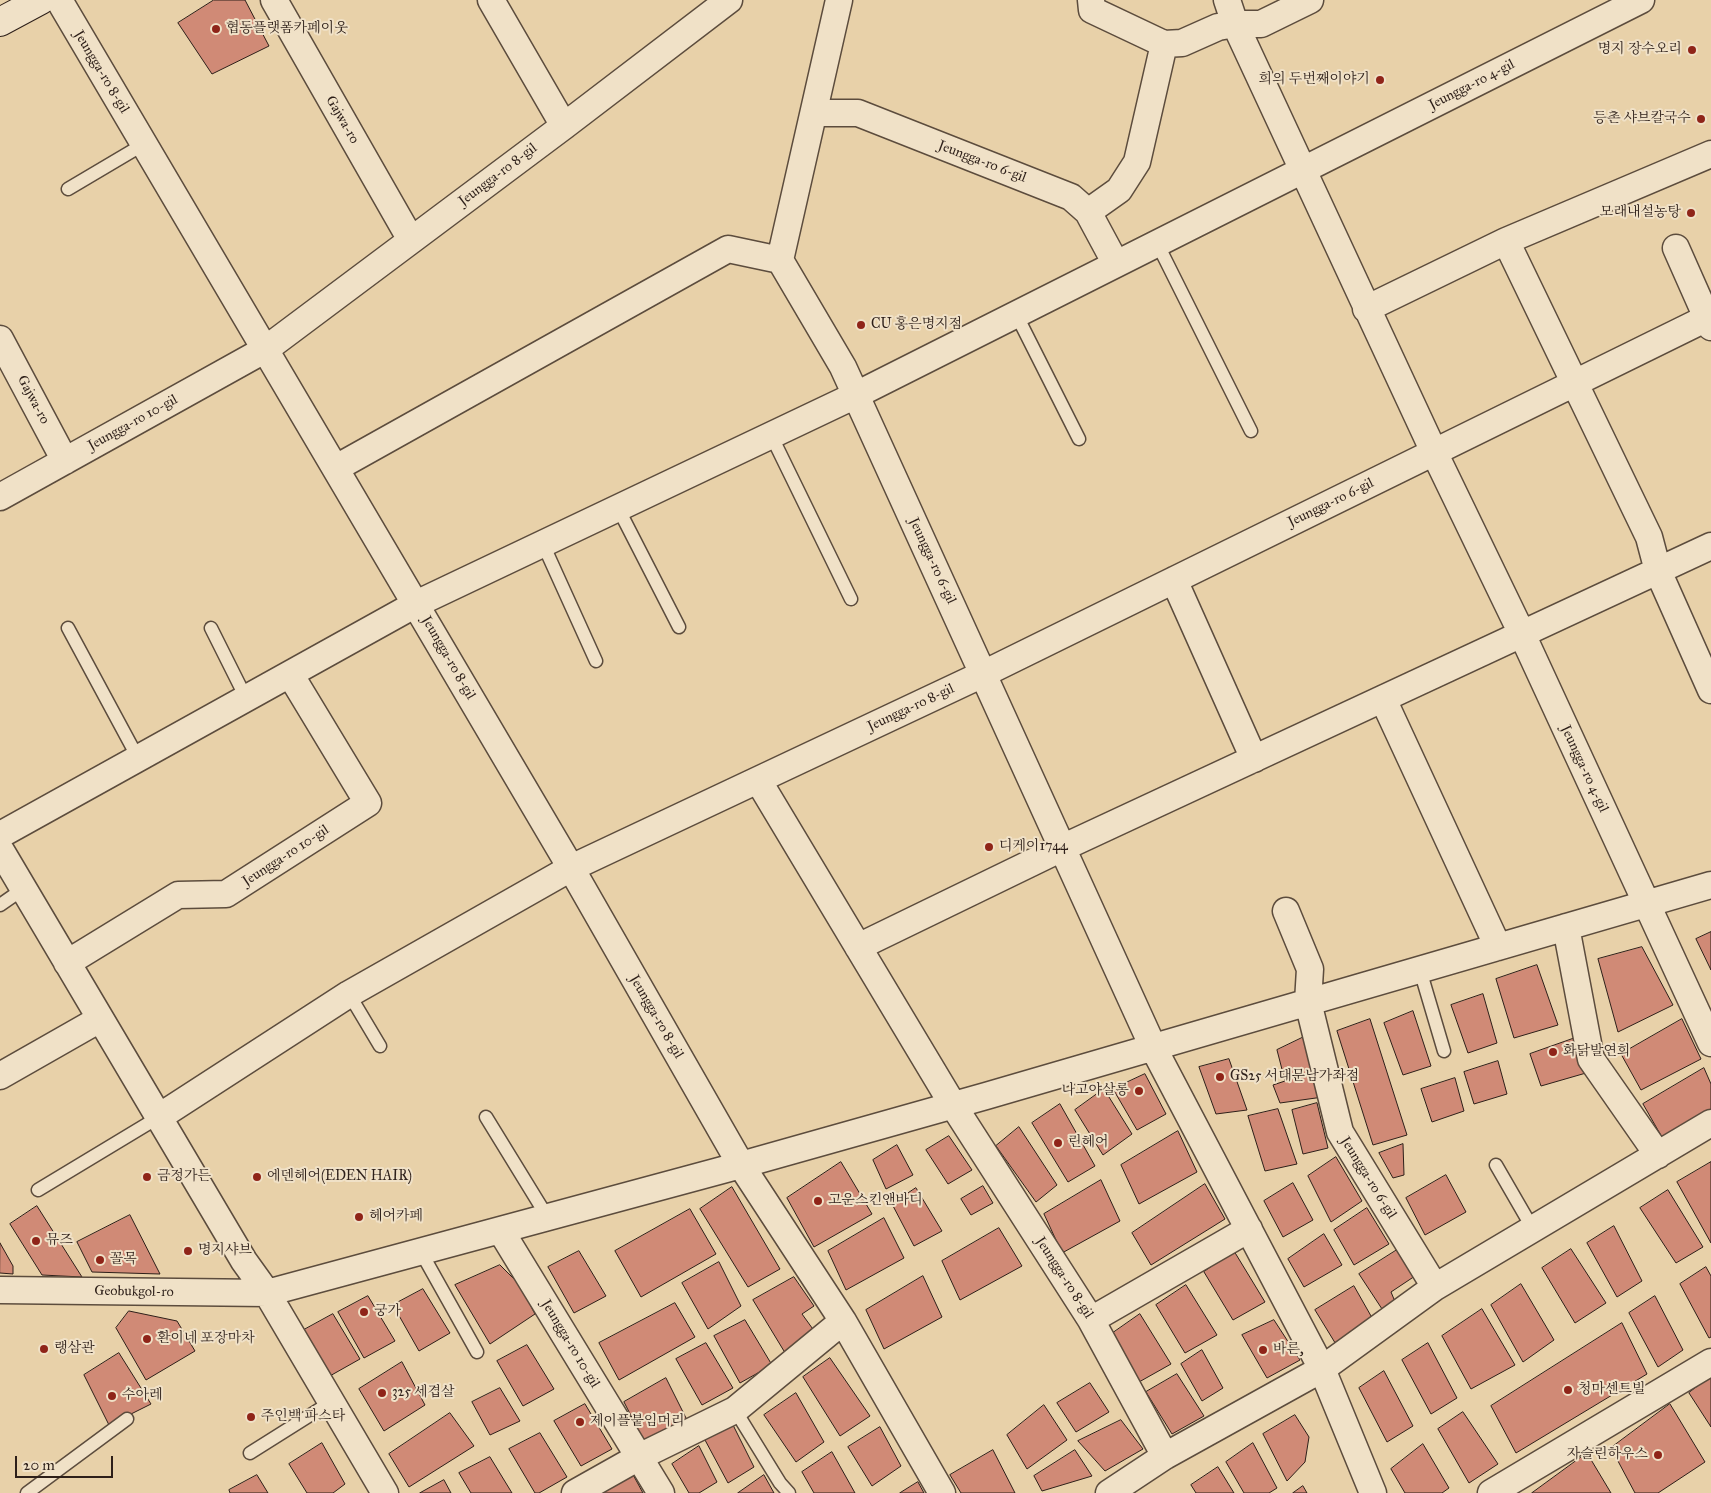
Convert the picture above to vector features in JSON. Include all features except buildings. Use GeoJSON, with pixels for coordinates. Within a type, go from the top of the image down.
{"type":"FeatureCollection","features":[{"type":"Feature","properties":{"kind":"main road"},"geometry":{"type":"LineString","coordinates":[[0,22],[41,0]]}},
{"type":"Feature","properties":{"kind":"street","name":"Jeungga-ro 8-gil"},"geometry":{"type":"LineString","coordinates":[[58,0],[571,868],[741,1166],[843,1321],[942,1493]]}},
{"type":"Feature","properties":{"kind":"street","name":"Gajwa-ro"},"geometry":{"type":"LineString","coordinates":[[274,0],[411,240]]}},
{"type":"Feature","properties":{"kind":"street"},"geometry":{"type":"LineString","coordinates":[[491,0],[564,126]]}},
{"type":"Feature","properties":{"kind":"street","name":"Jeungga-ro 8-gil"},"geometry":{"type":"LineString","coordinates":[[266,349],[729,0]]}},
{"type":"Feature","properties":{"kind":"street"},"geometry":{"type":"LineString","coordinates":[[336,468],[728,249],[780,260],[839,0]]}},
{"type":"Feature","properties":{"kind":"street"},"geometry":{"type":"LineString","coordinates":[[1091,0],[1092,10],[1164,44],[1182,43],[1218,27],[1231,12],[1261,24],[1310,0]]}},
{"type":"Feature","properties":{"kind":"street","name":"Jeungga-ro 4-gil"},"geometry":{"type":"LineString","coordinates":[[1302,171],[1641,0]]}},
{"type":"Feature","properties":{"kind":"street","name":"Jeungga-ro 4-gil"},"geometry":{"type":"LineString","coordinates":[[1231,12],[1366,309],[1522,634],[1711,1043]]}},
{"type":"Feature","properties":{"kind":"street"},"geometry":{"type":"LineString","coordinates":[[1088,212],[1119,190],[1137,162],[1164,44]]}},
{"type":"Feature","properties":{"kind":"street","name":"Jeungga-ro 6-gil"},"geometry":{"type":"LineString","coordinates":[[814,113],[858,113],[1071,197],[1088,212],[1116,264]]}},
{"type":"Feature","properties":{"kind":"street"},"geometry":{"type":"LineString","coordinates":[[1366,309],[1506,241],[1711,154]]}},
{"type":"Feature","properties":{"kind":"street"},"geometry":{"type":"LineString","coordinates":[[856,395],[1302,171]]}},
{"type":"Feature","properties":{"kind":"street"},"geometry":{"type":"LineString","coordinates":[[1506,241],[1649,537],[1658,571],[1711,690]]}},
{"type":"Feature","properties":{"kind":"street"},"geometry":{"type":"LineString","coordinates":[[1434,452],[1575,383],[1709,323],[1676,248]]}},
{"type":"Feature","properties":{"kind":"street","name":"Jeungga-ro 6-gil"},"geometry":{"type":"LineString","coordinates":[[780,260],[843,367],[1153,1047],[1322,1369],[1373,1493]]}},
{"type":"Feature","properties":{"kind":"street","name":"Gajwa-ro"},"geometry":{"type":"LineString","coordinates":[[0,339],[65,461]]}},
{"type":"Feature","properties":{"kind":"street","name":"Jeungga-ro 10-gil"},"geometry":{"type":"LineString","coordinates":[[1,494],[65,461],[266,349]]}},
{"type":"Feature","properties":{"kind":"street","name":"Jeungga-ro 8-gil"},"geometry":{"type":"LineString","coordinates":[[416,604],[856,395]]}},
{"type":"Feature","properties":{"kind":"street","name":"Jeungga-ro 6-gil"},"geometry":{"type":"LineString","coordinates":[[983,674],[1434,452]]}},
{"type":"Feature","properties":{"kind":"street"},"geometry":{"type":"LineString","coordinates":[[858,947],[1062,848],[1711,546]]}},
{"type":"Feature","properties":{"kind":"street"},"geometry":{"type":"LineString","coordinates":[[1174,580],[1254,759]]}},
{"type":"Feature","properties":{"kind":"street"},"geometry":{"type":"LineString","coordinates":[[0,835],[416,604]]}},
{"type":"Feature","properties":{"kind":"street","name":"Jeungga-ro 10-gil"},"geometry":{"type":"LineString","coordinates":[[68,963],[178,895],[226,894],[368,803],[290,674]]}},
{"type":"Feature","properties":{"kind":"street","name":"Jeungga-ro 8-gil"},"geometry":{"type":"LineString","coordinates":[[571,868],[983,674]]}},
{"type":"Feature","properties":{"kind":"street"},"geometry":{"type":"LineString","coordinates":[[1382,699],[1498,947]]}},
{"type":"Feature","properties":{"kind":"street","name":"Jeungga-ro 8-gil"},"geometry":{"type":"LineString","coordinates":[[758,780],[953,1105],[1091,1320],[1165,1456]]}},
{"type":"Feature","properties":{"kind":"street"},"geometry":{"type":"LineString","coordinates":[[0,849],[244,1261],[267,1294],[385,1493]]}},
{"type":"Feature","properties":{"kind":"street"},"geometry":{"type":"LineString","coordinates":[[159,1117],[349,994],[571,868]]}},
{"type":"Feature","properties":{"kind":"street"},"geometry":{"type":"LineString","coordinates":[[267,1294],[741,1166],[1711,885]]}},
{"type":"Feature","properties":{"kind":"street","name":"Jeungga-ro 6-gil"},"geometry":{"type":"LineString","coordinates":[[1286,911],[1310,969],[1308,1002],[1340,1132],[1435,1287]]}},
{"type":"Feature","properties":{"kind":"street"},"geometry":{"type":"LineString","coordinates":[[1566,927],[1591,1059],[1658,1155]]}},
{"type":"Feature","properties":{"kind":"street"},"geometry":{"type":"LineString","coordinates":[[0,1076],[100,1019]]}},
{"type":"Feature","properties":{"kind":"street"},"geometry":{"type":"LineString","coordinates":[[1109,1493],[1165,1456],[1322,1369],[1435,1287],[1711,1123]]}},
{"type":"Feature","properties":{"kind":"street"},"geometry":{"type":"LineString","coordinates":[[1091,1320],[1250,1229]]}},
{"type":"Feature","properties":{"kind":"street","name":"Jeungga-ro 10-gil"},"geometry":{"type":"LineString","coordinates":[[501,1230],[661,1493]]}},
{"type":"Feature","properties":{"kind":"street","name":"Geobukgol-ro"},"geometry":{"type":"LineString","coordinates":[[0,1290],[267,1294]]}},
{"type":"Feature","properties":{"kind":"street"},"geometry":{"type":"LineString","coordinates":[[575,1493],[639,1458],[735,1410],[843,1321]]}},
{"type":"Feature","properties":{"kind":"street"},"geometry":{"type":"LineString","coordinates":[[1500,1491],[1711,1362]]}},
{"type":"Feature","properties":{"kind":"lane"},"geometry":{"type":"LineString","coordinates":[[68,189],[144,144]]}},
{"type":"Feature","properties":{"kind":"lane"},"geometry":{"type":"LineString","coordinates":[[1157,243],[1251,432]]}},
{"type":"Feature","properties":{"kind":"lane"},"geometry":{"type":"LineString","coordinates":[[1016,314],[1078,439]]}},
{"type":"Feature","properties":{"kind":"lane"},"geometry":{"type":"LineString","coordinates":[[771,435],[851,599]]}},
{"type":"Feature","properties":{"kind":"lane"},"geometry":{"type":"LineString","coordinates":[[618,508],[679,627]]}},
{"type":"Feature","properties":{"kind":"lane"},"geometry":{"type":"LineString","coordinates":[[543,544],[596,661]]}},
{"type":"Feature","properties":{"kind":"lane"},"geometry":{"type":"LineString","coordinates":[[68,628],[138,758]]}},
{"type":"Feature","properties":{"kind":"lane"},"geometry":{"type":"LineString","coordinates":[[211,628],[246,698]]}},
{"type":"Feature","properties":{"kind":"lane"},"geometry":{"type":"LineString","coordinates":[[0,905],[24,889]]}},
{"type":"Feature","properties":{"kind":"lane"},"geometry":{"type":"LineString","coordinates":[[1420,970],[1444,1050]]}},
{"type":"Feature","properties":{"kind":"lane"},"geometry":{"type":"LineString","coordinates":[[349,994],[380,1046]]}},
{"type":"Feature","properties":{"kind":"lane"},"geometry":{"type":"LineString","coordinates":[[38,1190],[159,1117]]}},
{"type":"Feature","properties":{"kind":"lane"},"geometry":{"type":"LineString","coordinates":[[486,1117],[548,1218]]}},
{"type":"Feature","properties":{"kind":"lane"},"geometry":{"type":"LineString","coordinates":[[1496,1165],[1533,1229]]}},
{"type":"Feature","properties":{"kind":"lane"},"geometry":{"type":"LineString","coordinates":[[421,1252],[477,1352]]}},
{"type":"Feature","properties":{"kind":"lane"},"geometry":{"type":"LineString","coordinates":[[250,1453],[331,1402]]}},
{"type":"Feature","properties":{"kind":"lane"},"geometry":{"type":"LineString","coordinates":[[735,1410],[780,1483],[789,1493]]}},
{"type":"Feature","properties":{"kind":"lane"},"geometry":{"type":"LineString","coordinates":[[27,1493],[127,1419]]}},
{"type":"Feature","properties":{"kind":"place","name":"협동플랫폼카페이웃"},"geometry":{"type":"Point","coordinates":[216,29]}},
{"type":"Feature","properties":{"kind":"place","name":"명지 장수오리"},"geometry":{"type":"Point","coordinates":[1692,50]}},
{"type":"Feature","properties":{"kind":"place","name":"희의 두번째이야기"},"geometry":{"type":"Point","coordinates":[1380,80]}},
{"type":"Feature","properties":{"kind":"place","name":"등촌 샤브칼국수"},"geometry":{"type":"Point","coordinates":[1701,119]}},
{"type":"Feature","properties":{"kind":"place","name":"모래내설농탕"},"geometry":{"type":"Point","coordinates":[1691,213]}},
{"type":"Feature","properties":{"kind":"place","name":"CU 홍은명지점"},"geometry":{"type":"Point","coordinates":[861,325]}},
{"type":"Feature","properties":{"kind":"place","name":"디케이1744"},"geometry":{"type":"Point","coordinates":[989,847]}},
{"type":"Feature","properties":{"kind":"place","name":"화닭발연희"},"geometry":{"type":"Point","coordinates":[1553,1052]}},
{"type":"Feature","properties":{"kind":"place","name":"GS25 서대문남가좌점"},"geometry":{"type":"Point","coordinates":[1220,1077]}},
{"type":"Feature","properties":{"kind":"place","name":"나고야살롱"},"geometry":{"type":"Point","coordinates":[1139,1091]}},
{"type":"Feature","properties":{"kind":"place","name":"린헤어"},"geometry":{"type":"Point","coordinates":[1058,1143]}},
{"type":"Feature","properties":{"kind":"place","name":"금정가든"},"geometry":{"type":"Point","coordinates":[147,1177]}},
{"type":"Feature","properties":{"kind":"place","name":"에덴헤어(EDEN HAIR)"},"geometry":{"type":"Point","coordinates":[257,1177]}},
{"type":"Feature","properties":{"kind":"place","name":"고운스킨앤바디"},"geometry":{"type":"Point","coordinates":[818,1201]}},
{"type":"Feature","properties":{"kind":"place","name":"헤어카페"},"geometry":{"type":"Point","coordinates":[359,1217]}},
{"type":"Feature","properties":{"kind":"place","name":"뮤즈"},"geometry":{"type":"Point","coordinates":[36,1241]}},
{"type":"Feature","properties":{"kind":"place","name":"명지샤브"},"geometry":{"type":"Point","coordinates":[188,1251]}},
{"type":"Feature","properties":{"kind":"place","name":"꼴목"},"geometry":{"type":"Point","coordinates":[100,1260]}},
{"type":"Feature","properties":{"kind":"place","name":"궁가"},"geometry":{"type":"Point","coordinates":[364,1312]}},
{"type":"Feature","properties":{"kind":"place","name":"환이네 포장마차"},"geometry":{"type":"Point","coordinates":[147,1339]}},
{"type":"Feature","properties":{"kind":"place","name":"랭삼관"},"geometry":{"type":"Point","coordinates":[44,1349]}},
{"type":"Feature","properties":{"kind":"place","name":"바른,"},"geometry":{"type":"Point","coordinates":[1263,1350]}},
{"type":"Feature","properties":{"kind":"place","name":"청마센트빌"},"geometry":{"type":"Point","coordinates":[1568,1390]}},
{"type":"Feature","properties":{"kind":"place","name":"325 세겹살"},"geometry":{"type":"Point","coordinates":[382,1393]}},
{"type":"Feature","properties":{"kind":"place","name":"수아레"},"geometry":{"type":"Point","coordinates":[112,1396]}},
{"type":"Feature","properties":{"kind":"place","name":"주인백 파스타"},"geometry":{"type":"Point","coordinates":[251,1417]}},
{"type":"Feature","properties":{"kind":"place","name":"제이플붙임머리"},"geometry":{"type":"Point","coordinates":[580,1422]}},
{"type":"Feature","properties":{"kind":"place","name":"자슬린하우스"},"geometry":{"type":"Point","coordinates":[1658,1455]}}]}
